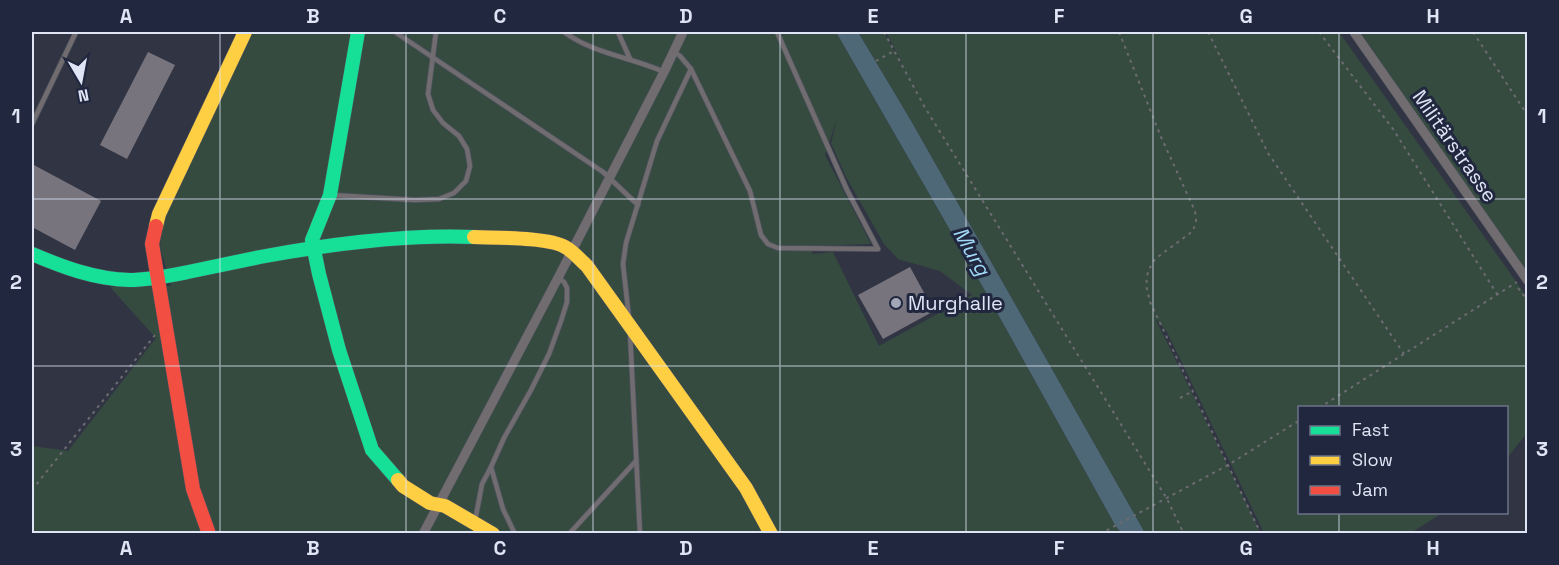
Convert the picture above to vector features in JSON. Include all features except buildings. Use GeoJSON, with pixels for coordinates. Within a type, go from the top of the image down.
{"type":"FeatureCollection","features":[{"type":"Feature","properties":{"kind":"street"},"geometry":{"type":"LineString","coordinates":[[209,534],[193,489],[152,244],[159,214],[245,32]]}},
{"type":"Feature","properties":{"kind":"street"},"geometry":{"type":"LineString","coordinates":[[358,32],[330,195],[312,240],[339,350],[372,450],[403,486],[430,503],[445,506],[493,534]]}},
{"type":"Feature","properties":{"kind":"street"},"geometry":{"type":"LineString","coordinates":[[423,534],[558,278],[683,32]]}},
{"type":"Feature","properties":{"kind":"street","name":"Militärstrasse"},"geometry":{"type":"LineString","coordinates":[[1354,32],[1526,279]]}},
{"type":"Feature","properties":{"kind":"street"},"geometry":{"type":"LineString","coordinates":[[32,254],[62,267],[97,277],[129,280],[157,278],[260,257],[373,241],[444,236],[530,240],[565,247],[586,266],[630,325],[746,488],[771,534]]}},
{"type":"Feature","properties":{"kind":"lane"},"geometry":{"type":"LineString","coordinates":[[32,124],[76,32]]}},
{"type":"Feature","properties":{"kind":"lane"},"geometry":{"type":"LineString","coordinates":[[395,32],[609,177],[638,205]]}},
{"type":"Feature","properties":{"kind":"lane"},"geometry":{"type":"LineString","coordinates":[[330,195],[414,200],[439,199],[454,193],[466,181],[470,166],[467,149],[459,136],[443,123],[433,110],[428,94],[436,32]]}},
{"type":"Feature","properties":{"kind":"lane"},"geometry":{"type":"LineString","coordinates":[[564,32],[577,41],[604,53],[630,59],[664,72]]}},
{"type":"Feature","properties":{"kind":"lane"},"geometry":{"type":"LineString","coordinates":[[618,32],[630,59]]}},
{"type":"Feature","properties":{"kind":"lane"},"geometry":{"type":"LineString","coordinates":[[674,51],[691,69],[750,191],[761,235],[768,244],[778,248],[878,249],[847,190],[777,32]]}},
{"type":"Feature","properties":{"kind":"lane"},"geometry":{"type":"LineString","coordinates":[[640,534],[630,325],[624,264],[626,243],[657,141],[691,69]]}},
{"type":"Feature","properties":{"kind":"lane"},"geometry":{"type":"LineString","coordinates":[[475,522],[482,484],[549,354],[561,321],[567,302],[567,288],[558,278]]}},
{"type":"Feature","properties":{"kind":"lane"},"geometry":{"type":"LineString","coordinates":[[569,534],[636,461]]}},
{"type":"Feature","properties":{"kind":"lane"},"geometry":{"type":"LineString","coordinates":[[491,467],[503,509],[514,534]]}},
{"type":"Feature","properties":{"kind":"path"},"geometry":{"type":"LineString","coordinates":[[884,32],[930,116],[1167,499],[1184,534]]}},
{"type":"Feature","properties":{"kind":"path"},"geometry":{"type":"LineString","coordinates":[[1119,32],[1161,137],[1195,211],[1196,221],[1192,231],[1155,259],[1148,271],[1146,285],[1150,302],[1261,534]]}},
{"type":"Feature","properties":{"kind":"path"},"geometry":{"type":"LineString","coordinates":[[1208,32],[1268,153],[1404,354]]}},
{"type":"Feature","properties":{"kind":"path"},"geometry":{"type":"LineString","coordinates":[[1320,32],[1393,129],[1497,294]]}},
{"type":"Feature","properties":{"kind":"path"},"geometry":{"type":"LineString","coordinates":[[1473,32],[1527,116]]}},
{"type":"Feature","properties":{"kind":"path"},"geometry":{"type":"LineString","coordinates":[[876,61],[894,51]]}},
{"type":"Feature","properties":{"kind":"path"},"geometry":{"type":"LineString","coordinates":[[1322,406],[1497,294],[1526,279]]}},
{"type":"Feature","properties":{"kind":"path"},"geometry":{"type":"LineString","coordinates":[[32,490],[164,323]]}},
{"type":"Feature","properties":{"kind":"path"},"geometry":{"type":"LineString","coordinates":[[1180,398],[1193,391]]}},
{"type":"Feature","properties":{"kind":"path"},"geometry":{"type":"LineString","coordinates":[[1100,534],[1228,465],[1298,421]]}},
{"type":"Feature","properties":{"kind":"green space"},"geometry":{"type":"Polygon","coordinates":[[[252,32],[836,32],[1121,533],[32,534],[32,446],[68,451],[156,338],[110,287],[171,286],[160,247],[164,216],[252,32]],[[837,119],[825,155],[871,244],[809,246],[813,254],[833,252],[879,346],[972,295],[940,271],[898,259],[884,244],[846,177],[831,143],[837,119]]]}},
{"type":"Feature","properties":{"kind":"green space"},"geometry":{"type":"Polygon","coordinates":[[[858,32],[884,32],[906,72],[886,32],[1339,32],[1527,297],[1527,433],[1508,457],[1508,406],[1298,406],[1298,514],[1440,514],[1411,533],[1264,533],[1167,332],[1155,318],[1261,533],[1145,533],[910,119],[858,32]]]}},
{"type":"Feature","properties":{"kind":"green space"},"geometry":{"type":"Polygon","coordinates":[[[1360,32],[1527,32],[1527,273],[1360,32]]]}},
{"type":"Feature","properties":{"kind":"water","name":"Murg"},"geometry":{"type":"Polygon","coordinates":[[[836,32],[858,32],[910,119],[1145,533],[1121,533],[1115,525],[984,289],[836,32]]]}},
{"type":"Feature","properties":{"kind":"traffic: fast"},"geometry":{"type":"LineString","coordinates":[[358,32],[330,195],[312,240],[339,350],[372,450],[398,480]]}},
{"type":"Feature","properties":{"kind":"traffic: fast"},"geometry":{"type":"LineString","coordinates":[[32,254],[91,275],[136,280],[340,244],[420,237],[474,237]]}},
{"type":"Feature","properties":{"kind":"traffic: slow"},"geometry":{"type":"LineString","coordinates":[[156,226],[159,214],[245,32]]}},
{"type":"Feature","properties":{"kind":"traffic: slow"},"geometry":{"type":"LineString","coordinates":[[474,237],[547,241],[565,247],[587,266],[746,488],[771,534]]}},
{"type":"Feature","properties":{"kind":"traffic: slow"},"geometry":{"type":"LineString","coordinates":[[398,480],[403,486],[430,503],[445,506],[493,534]]}},
{"type":"Feature","properties":{"kind":"traffic: jam"},"geometry":{"type":"LineString","coordinates":[[156,226],[152,244],[193,489],[209,534]]}},
{"type":"Feature","properties":{"kind":"place","name":"Murghalle"},"geometry":{"type":"Point","coordinates":[896,303]}}]}
